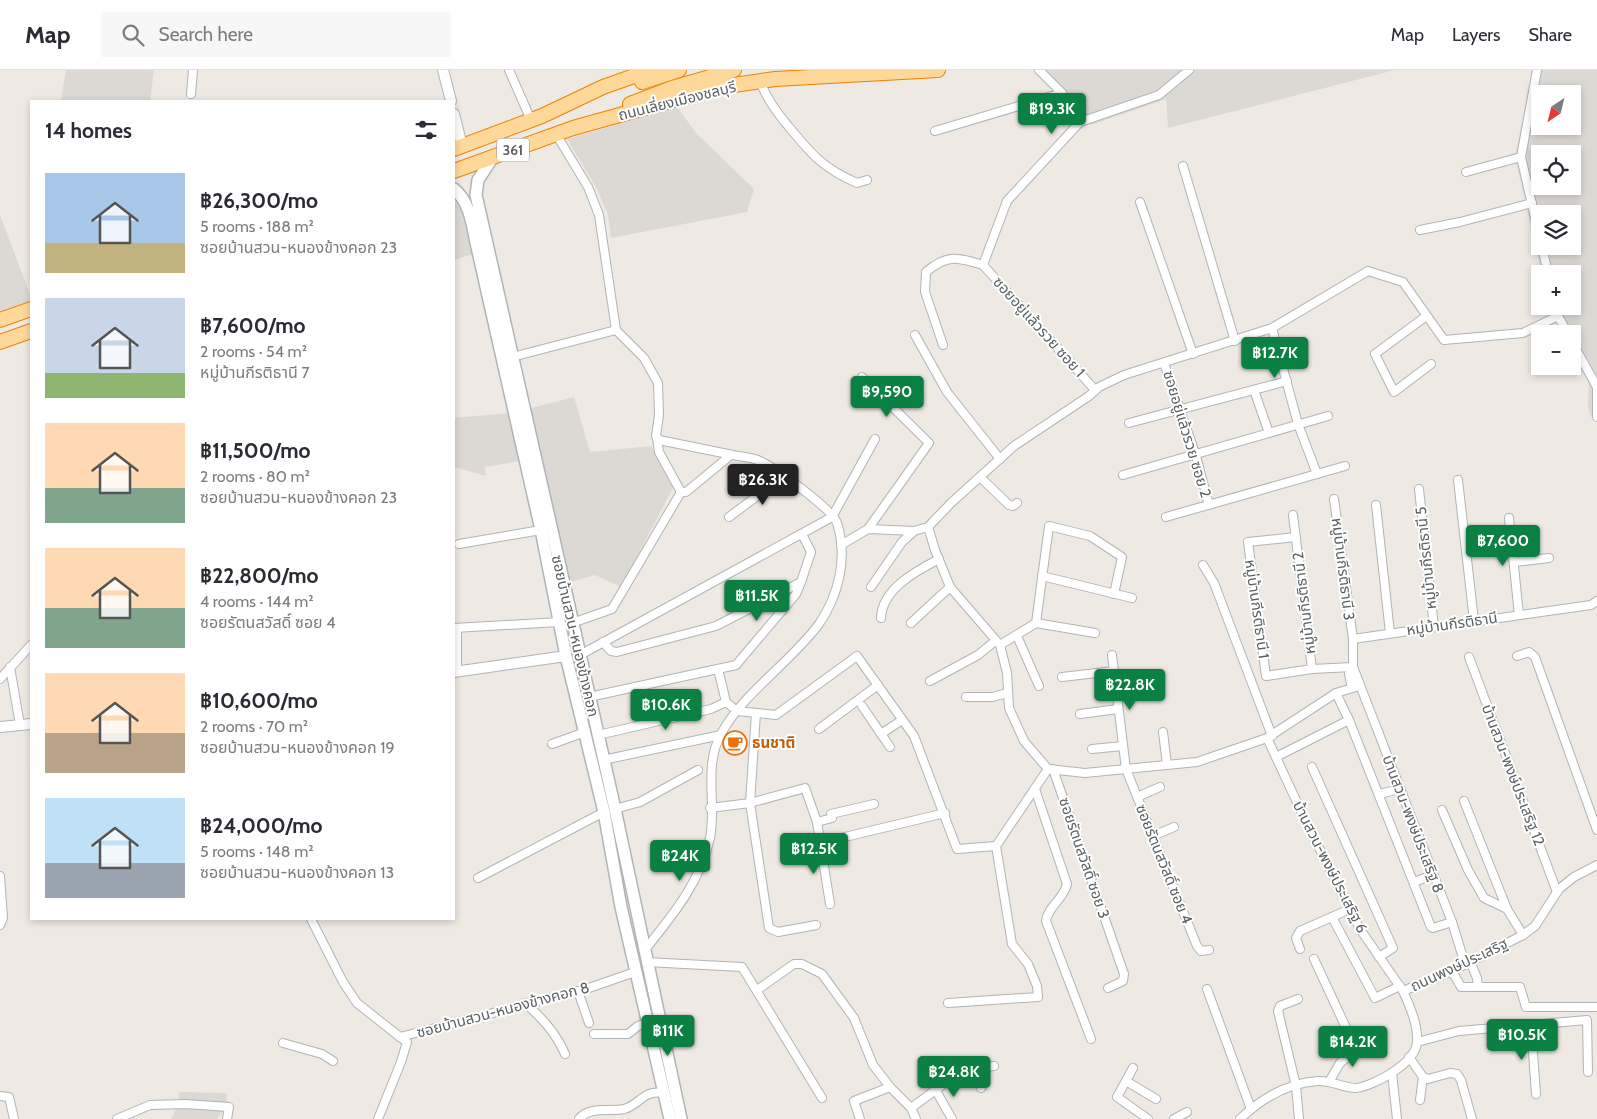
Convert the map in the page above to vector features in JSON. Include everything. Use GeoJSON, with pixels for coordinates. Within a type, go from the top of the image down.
{"type":"FeatureCollection","features":[{"type":"Feature","properties":{"kind":"highway","name":"361"},"geometry":{"type":"LineString","coordinates":[[458,148],[651,70]]}},
{"type":"Feature","properties":{"kind":"highway"},"geometry":{"type":"LineString","coordinates":[[536,118],[678,70]]}},
{"type":"Feature","properties":{"kind":"highway"},"geometry":{"type":"LineString","coordinates":[[573,128],[672,88],[734,70]]}},
{"type":"Feature","properties":{"kind":"highway","name":"ถนนเลี่ยงเมืองชลบุรี"},"geometry":{"type":"LineString","coordinates":[[455,171],[573,128],[720,87],[760,81],[938,70]]}},
{"type":"Feature","properties":{"kind":"highway"},"geometry":{"type":"LineString","coordinates":[[0,320],[30,308]]}},
{"type":"Feature","properties":{"kind":"highway"},"geometry":{"type":"LineString","coordinates":[[0,342],[30,331]]}},
{"type":"Feature","properties":{"kind":"main road","name":"ซอยบ้านสวน-หนองข้างคอก"},"geometry":{"type":"LineString","coordinates":[[493,157],[478,180],[476,195],[598,735],[635,972],[670,1119]]}},
{"type":"Feature","properties":{"kind":"main road","name":"ซอยบ้านสวน-หนองข้างคอก"},"geometry":{"type":"LineString","coordinates":[[455,190],[467,204],[541,530],[566,656],[585,732],[610,811],[663,1030],[681,1119]]}},
{"type":"Feature","properties":{"kind":"main road"},"geometry":{"type":"LineString","coordinates":[[566,656],[580,655]]}},
{"type":"Feature","properties":{"kind":"main road"},"geometry":{"type":"LineString","coordinates":[[648,1028],[663,1030]]}},
{"type":"Feature","properties":{"kind":"street"},"geometry":{"type":"LineString","coordinates":[[191,94],[193,70]]}},
{"type":"Feature","properties":{"kind":"street"},"geometry":{"type":"LineString","coordinates":[[443,70],[450,100]]}},
{"type":"Feature","properties":{"kind":"street"},"geometry":{"type":"LineString","coordinates":[[509,70],[536,118]]}},
{"type":"Feature","properties":{"kind":"street"},"geometry":{"type":"LineString","coordinates":[[1039,70],[1062,93],[1080,122]]}},
{"type":"Feature","properties":{"kind":"street"},"geometry":{"type":"LineString","coordinates":[[943,345],[925,292],[926,272],[938,262],[958,257],[983,265],[1006,201],[1080,122],[1159,95],[1189,70]]}},
{"type":"Feature","properties":{"kind":"street"},"geometry":{"type":"LineString","coordinates":[[1420,230],[1460,222],[1532,203],[1521,156],[1538,70]]}},
{"type":"Feature","properties":{"kind":"street"},"geometry":{"type":"LineString","coordinates":[[760,81],[773,107],[800,142],[817,160],[857,183],[867,180]]}},
{"type":"Feature","properties":{"kind":"street"},"geometry":{"type":"LineString","coordinates":[[935,131],[1062,93]]}},
{"type":"Feature","properties":{"kind":"street"},"geometry":{"type":"LineString","coordinates":[[455,122],[458,148]]}},
{"type":"Feature","properties":{"kind":"street"},"geometry":{"type":"LineString","coordinates":[[556,134],[588,187],[599,215],[616,330],[644,358],[658,383],[659,415],[655,430],[660,439],[658,452],[681,492]]}},
{"type":"Feature","properties":{"kind":"street"},"geometry":{"type":"LineString","coordinates":[[1466,172],[1521,156]]}},
{"type":"Feature","properties":{"kind":"street"},"geometry":{"type":"LineString","coordinates":[[1183,166],[1235,341]]}},
{"type":"Feature","properties":{"kind":"street"},"geometry":{"type":"LineString","coordinates":[[1140,202],[1193,354]]}},
{"type":"Feature","properties":{"kind":"street","name":"ซอยอยู่แล้วรวย ซอย 1"},"geometry":{"type":"LineString","coordinates":[[983,265],[1095,390]]}},
{"type":"Feature","properties":{"kind":"street"},"geometry":{"type":"LineString","coordinates":[[868,528],[914,531],[928,527],[951,502],[1014,446],[1095,390],[1124,375],[1272,328],[1368,271],[1403,282],[1425,317],[1444,340],[1523,333],[1558,316],[1563,325]]}},
{"type":"Feature","properties":{"kind":"street"},"geometry":{"type":"LineString","coordinates":[[1425,317],[1375,354],[1394,392],[1431,364]]}},
{"type":"Feature","properties":{"kind":"street"},"geometry":{"type":"LineString","coordinates":[[1272,328],[1298,424],[1317,474]]}},
{"type":"Feature","properties":{"kind":"street"},"geometry":{"type":"LineString","coordinates":[[512,357],[616,330]]}},
{"type":"Feature","properties":{"kind":"street"},"geometry":{"type":"LineString","coordinates":[[916,335],[947,392],[1000,459]]}},
{"type":"Feature","properties":{"kind":"street"},"geometry":{"type":"LineString","coordinates":[[1581,359],[1597,388],[1597,417]]}},
{"type":"Feature","properties":{"kind":"street","name":"ซอยอยู่แล้วรวย ซอย 2"},"geometry":{"type":"LineString","coordinates":[[1164,363],[1196,456],[1209,505]]}},
{"type":"Feature","properties":{"kind":"street"},"geometry":{"type":"LineString","coordinates":[[841,545],[868,528],[929,443],[862,377]]}},
{"type":"Feature","properties":{"kind":"street"},"geometry":{"type":"LineString","coordinates":[[1129,423],[1287,381]]}},
{"type":"Feature","properties":{"kind":"street"},"geometry":{"type":"LineString","coordinates":[[1254,390],[1269,432]]}},
{"type":"Feature","properties":{"kind":"street"},"geometry":{"type":"LineString","coordinates":[[1123,475],[1196,456],[1269,432],[1328,416]]}},
{"type":"Feature","properties":{"kind":"street"},"geometry":{"type":"LineString","coordinates":[[580,655],[832,517],[875,438]]}},
{"type":"Feature","properties":{"kind":"street"},"geometry":{"type":"LineString","coordinates":[[660,439],[761,461],[802,488],[837,521],[843,560],[834,595],[819,623],[798,648],[737,711],[721,734],[711,769],[710,836],[703,860],[684,901],[645,956],[744,969],[822,1098]]}},
{"type":"Feature","properties":{"kind":"street"},"geometry":{"type":"LineString","coordinates":[[681,492],[686,492],[731,455]]}},
{"type":"Feature","properties":{"kind":"street"},"geometry":{"type":"LineString","coordinates":[[1166,517],[1345,466]]}},
{"type":"Feature","properties":{"kind":"street"},"geometry":{"type":"LineString","coordinates":[[729,517],[784,476]]}},
{"type":"Feature","properties":{"kind":"street"},"geometry":{"type":"LineString","coordinates":[[980,477],[1009,505],[1017,504]]}},
{"type":"Feature","properties":{"kind":"street"},"geometry":{"type":"LineString","coordinates":[[1458,480],[1474,621]]}},
{"type":"Feature","properties":{"kind":"street","name":"หมู่บ้านกีรติธานี 5"},"geometry":{"type":"LineString","coordinates":[[1419,490],[1434,626]]}},
{"type":"Feature","properties":{"kind":"street"},"geometry":{"type":"LineString","coordinates":[[572,622],[612,609],[681,492]]}},
{"type":"Feature","properties":{"kind":"street","name":"หมู่บ้านกีรติธานี 3"},"geometry":{"type":"LineString","coordinates":[[1334,499],[1352,639]]}},
{"type":"Feature","properties":{"kind":"street"},"geometry":{"type":"LineString","coordinates":[[1376,505],[1390,632]]}},
{"type":"Feature","properties":{"kind":"street","name":"หมู่บ้านกีรติธานี 2"},"geometry":{"type":"LineString","coordinates":[[1293,515],[1312,669]]}},
{"type":"Feature","properties":{"kind":"street"},"geometry":{"type":"LineString","coordinates":[[1509,518],[1519,615]]}},
{"type":"Feature","properties":{"kind":"street"},"geometry":{"type":"LineString","coordinates":[[1036,623],[1049,526],[1090,536],[1122,557],[1114,594]]}},
{"type":"Feature","properties":{"kind":"street"},"geometry":{"type":"LineString","coordinates":[[928,527],[938,559],[950,587],[998,643],[1007,674],[1009,708],[1024,741],[1050,769],[1085,773],[1197,762],[1269,737],[1336,693],[1355,687],[1352,639]]}},
{"type":"Feature","properties":{"kind":"street"},"geometry":{"type":"LineString","coordinates":[[459,544],[541,530]]}},
{"type":"Feature","properties":{"kind":"street"},"geometry":{"type":"LineString","coordinates":[[871,587],[902,542],[914,531]]}},
{"type":"Feature","properties":{"kind":"street"},"geometry":{"type":"LineString","coordinates":[[589,697],[736,665],[796,594],[811,552],[802,534]]}},
{"type":"Feature","properties":{"kind":"street","name":"หมู่บ้านกีรติธานี 1"},"geometry":{"type":"LineString","coordinates":[[1296,537],[1248,542],[1266,676],[1312,669]]}},
{"type":"Feature","properties":{"kind":"street"},"geometry":{"type":"LineString","coordinates":[[1514,562],[1550,558]]}},
{"type":"Feature","properties":{"kind":"street"},"geometry":{"type":"LineString","coordinates":[[881,618],[881,609],[894,591],[919,570],[938,559]]}},
{"type":"Feature","properties":{"kind":"street","name":"บ้านสวน-พงษ์ประเสริฐ 6"},"geometry":{"type":"LineString","coordinates":[[1204,565],[1214,583],[1276,756],[1360,929],[1401,988]]}},
{"type":"Feature","properties":{"kind":"street"},"geometry":{"type":"LineString","coordinates":[[1042,576],[1132,598]]}},
{"type":"Feature","properties":{"kind":"street"},"geometry":{"type":"LineString","coordinates":[[603,642],[612,651],[617,652],[716,626],[801,582]]}},
{"type":"Feature","properties":{"kind":"street"},"geometry":{"type":"LineString","coordinates":[[911,623],[950,587]]}},
{"type":"Feature","properties":{"kind":"street","name":"หมู่บ้านกีรติธานี"},"geometry":{"type":"LineString","coordinates":[[1352,639],[1390,632],[1591,605],[1597,601]]}},
{"type":"Feature","properties":{"kind":"street"},"geometry":{"type":"LineString","coordinates":[[559,622],[455,628],[455,672],[566,656]]}},
{"type":"Feature","properties":{"kind":"street"},"geometry":{"type":"LineString","coordinates":[[930,681],[998,643],[1017,636],[1036,623],[1095,633]]}},
{"type":"Feature","properties":{"kind":"street"},"geometry":{"type":"LineString","coordinates":[[1017,636],[1039,686]]}},
{"type":"Feature","properties":{"kind":"street"},"geometry":{"type":"LineString","coordinates":[[0,679],[30,646]]}},
{"type":"Feature","properties":{"kind":"street"},"geometry":{"type":"LineString","coordinates":[[1517,656],[1528,652],[1535,657],[1597,830]]}},
{"type":"Feature","properties":{"kind":"street"},"geometry":{"type":"LineString","coordinates":[[718,669],[726,702],[737,711],[776,715],[857,656],[914,736],[957,849],[996,846]]}},
{"type":"Feature","properties":{"kind":"street","name":"ซอยรัตนสวัสดิ์ ซอย 4"},"geometry":{"type":"LineString","coordinates":[[1112,656],[1126,769],[1197,946],[1201,951],[1209,950]]}},
{"type":"Feature","properties":{"kind":"street","name":"บ้านสวน-พงษ์ประเสริฐ 12"},"geometry":{"type":"LineString","coordinates":[[1469,657],[1557,892]]}},
{"type":"Feature","properties":{"kind":"street"},"geometry":{"type":"LineString","coordinates":[[10,667],[20,725]]}},
{"type":"Feature","properties":{"kind":"street"},"geometry":{"type":"LineString","coordinates":[[1312,669],[1353,667]]}},
{"type":"Feature","properties":{"kind":"street"},"geometry":{"type":"LineString","coordinates":[[1062,677],[1114,671]]}},
{"type":"Feature","properties":{"kind":"street"},"geometry":{"type":"LineString","coordinates":[[819,729],[878,685]]}},
{"type":"Feature","properties":{"kind":"street","name":"บ้านสวน-พงษ์ประเสริฐ 8"},"geometry":{"type":"LineString","coordinates":[[1355,687],[1400,789],[1468,962],[1478,978],[1478,987]]}},
{"type":"Feature","properties":{"kind":"street"},"geometry":{"type":"LineString","coordinates":[[966,697],[992,697],[1008,693]]}},
{"type":"Feature","properties":{"kind":"street"},"geometry":{"type":"LineString","coordinates":[[1336,693],[1349,720],[1432,928],[1452,922]]}},
{"type":"Feature","properties":{"kind":"street"},"geometry":{"type":"LineString","coordinates":[[598,735],[711,709],[726,702]]}},
{"type":"Feature","properties":{"kind":"street"},"geometry":{"type":"LineString","coordinates":[[862,706],[890,748]]}},
{"type":"Feature","properties":{"kind":"street"},"geometry":{"type":"LineString","coordinates":[[1080,714],[1118,709]]}},
{"type":"Feature","properties":{"kind":"street"},"geometry":{"type":"LineString","coordinates":[[756,713],[750,803],[769,928],[778,932],[816,925]]}},
{"type":"Feature","properties":{"kind":"street"},"geometry":{"type":"LineString","coordinates":[[881,734],[902,720]]}},
{"type":"Feature","properties":{"kind":"street"},"geometry":{"type":"LineString","coordinates":[[1276,756],[1349,720]]}},
{"type":"Feature","properties":{"kind":"street"},"geometry":{"type":"LineString","coordinates":[[0,728],[30,724]]}},
{"type":"Feature","properties":{"kind":"street"},"geometry":{"type":"LineString","coordinates":[[552,744],[585,732]]}},
{"type":"Feature","properties":{"kind":"street"},"geometry":{"type":"LineString","coordinates":[[1163,732],[1167,765]]}},
{"type":"Feature","properties":{"kind":"street"},"geometry":{"type":"LineString","coordinates":[[603,760],[721,734]]}},
{"type":"Feature","properties":{"kind":"street"},"geometry":{"type":"LineString","coordinates":[[1092,749],[1123,746]]}},
{"type":"Feature","properties":{"kind":"street"},"geometry":{"type":"LineString","coordinates":[[1312,767],[1393,948],[1379,957]]}},
{"type":"Feature","properties":{"kind":"street"},"geometry":{"type":"LineString","coordinates":[[948,1003],[1038,997],[1037,986],[1028,964],[1012,944],[996,846],[1050,769]]}},
{"type":"Feature","properties":{"kind":"street","name":"ซอยรัตนสวัสดิ์ ซอย 3"},"geometry":{"type":"LineString","coordinates":[[1050,769],[1116,946],[1125,978],[1123,981],[1108,988]]}},
{"type":"Feature","properties":{"kind":"street"},"geometry":{"type":"LineString","coordinates":[[478,878],[610,811],[640,802],[698,770]]}},
{"type":"Feature","properties":{"kind":"street"},"geometry":{"type":"LineString","coordinates":[[1137,797],[1160,787]]}},
{"type":"Feature","properties":{"kind":"street"},"geometry":{"type":"LineString","coordinates":[[710,808],[750,803],[804,788],[817,822],[830,904]]}},
{"type":"Feature","properties":{"kind":"street"},"geometry":{"type":"LineString","coordinates":[[1035,789],[1067,884],[1066,890],[1047,913],[1046,921],[1091,1039]]}},
{"type":"Feature","properties":{"kind":"street"},"geometry":{"type":"LineString","coordinates":[[1379,794],[1400,789]]}},
{"type":"Feature","properties":{"kind":"street"},"geometry":{"type":"LineString","coordinates":[[1464,801],[1507,909],[1523,935]]}},
{"type":"Feature","properties":{"kind":"street"},"geometry":{"type":"LineString","coordinates":[[817,822],[832,818],[831,814],[874,804]]}},
{"type":"Feature","properties":{"kind":"street"},"geometry":{"type":"LineString","coordinates":[[1442,810],[1468,870],[1484,898],[1507,909]]}},
{"type":"Feature","properties":{"kind":"street"},"geometry":{"type":"LineString","coordinates":[[820,843],[944,813]]}},
{"type":"Feature","properties":{"kind":"street"},"geometry":{"type":"LineString","coordinates":[[1153,836],[1174,827]]}},
{"type":"Feature","properties":{"kind":"street"},"geometry":{"type":"LineString","coordinates":[[823,860],[838,857],[839,852],[836,839]]}},
{"type":"Feature","properties":{"kind":"street","name":"ถนนพงษ์ประเสริฐ"},"geometry":{"type":"LineString","coordinates":[[1417,1042],[1413,1014],[1401,988],[1452,971],[1523,935],[1534,926],[1557,892],[1574,877],[1597,865]]}},
{"type":"Feature","properties":{"kind":"street"},"geometry":{"type":"LineString","coordinates":[[1414,882],[1433,875]]}},
{"type":"Feature","properties":{"kind":"street"},"geometry":{"type":"LineString","coordinates":[[0,876],[3,918],[0,925]]}},
{"type":"Feature","properties":{"kind":"street"},"geometry":{"type":"LineString","coordinates":[[1300,949],[1296,938],[1300,931],[1350,909]]}},
{"type":"Feature","properties":{"kind":"street"},"geometry":{"type":"LineString","coordinates":[[1332,918],[1375,998],[1401,988]]}},
{"type":"Feature","properties":{"kind":"street","name":"ซอยบ้านสวน-หนองข้างคอก 8"},"geometry":{"type":"LineString","coordinates":[[312,920],[343,982],[357,1003],[400,1037],[525,1003],[578,991],[635,972]]}},
{"type":"Feature","properties":{"kind":"street"},"geometry":{"type":"LineString","coordinates":[[1314,959],[1355,1047],[1354,1052],[1340,1063],[1328,1082]]}},
{"type":"Feature","properties":{"kind":"street"},"geometry":{"type":"LineString","coordinates":[[757,990],[794,964],[802,964],[822,974],[854,1018],[873,1065],[890,1088],[910,1108],[916,1119]]}},
{"type":"Feature","properties":{"kind":"street"},"geometry":{"type":"LineString","coordinates":[[1452,971],[1461,987],[1520,987],[1526,1006],[1597,1007]]}},
{"type":"Feature","properties":{"kind":"street"},"geometry":{"type":"LineString","coordinates":[[1207,989],[1251,1109]]}},
{"type":"Feature","properties":{"kind":"street"},"geometry":{"type":"LineString","coordinates":[[578,991],[588,1023]]}},
{"type":"Feature","properties":{"kind":"street"},"geometry":{"type":"LineString","coordinates":[[1298,999],[1280,1006],[1278,1011],[1296,1086],[1299,1119]]}},
{"type":"Feature","properties":{"kind":"street"},"geometry":{"type":"LineString","coordinates":[[525,1003],[538,1014],[553,1032],[564,1054]]}},
{"type":"Feature","properties":{"kind":"street"},"geometry":{"type":"LineString","coordinates":[[1240,1119],[1278,1090],[1317,1081],[1353,1088],[1376,1083],[1392,1073],[1409,1057],[1414,1052],[1417,1042],[1460,1031],[1587,1020],[1588,1072]]}},
{"type":"Feature","properties":{"kind":"street"},"geometry":{"type":"LineString","coordinates":[[1531,1025],[1536,1094]]}},
{"type":"Feature","properties":{"kind":"street"},"geometry":{"type":"LineString","coordinates":[[594,1034],[628,1034],[638,1026],[648,1028]]}},
{"type":"Feature","properties":{"kind":"street"},"geometry":{"type":"LineString","coordinates":[[378,1119],[407,1042],[400,1037]]}},
{"type":"Feature","properties":{"kind":"street"},"geometry":{"type":"LineString","coordinates":[[283,1043],[314,1051],[333,1061]]}},
{"type":"Feature","properties":{"kind":"street"},"geometry":{"type":"LineString","coordinates":[[1409,1057],[1423,1077],[1428,1079],[1457,1074],[1472,1119]]}},
{"type":"Feature","properties":{"kind":"street"},"geometry":{"type":"LineString","coordinates":[[910,1108],[963,1070],[994,1066]]}},
{"type":"Feature","properties":{"kind":"street"},"geometry":{"type":"LineString","coordinates":[[981,1068],[981,1088]]}},
{"type":"Feature","properties":{"kind":"street"},"geometry":{"type":"LineString","coordinates":[[1133,1068],[1118,1097],[1148,1119]]}},
{"type":"Feature","properties":{"kind":"street"},"geometry":{"type":"LineString","coordinates":[[1392,1073],[1397,1119]]}},
{"type":"Feature","properties":{"kind":"street"},"geometry":{"type":"LineString","coordinates":[[1420,1100],[1423,1077]]}},
{"type":"Feature","properties":{"kind":"street"},"geometry":{"type":"LineString","coordinates":[[1126,1081],[1156,1098]]}},
{"type":"Feature","properties":{"kind":"street"},"geometry":{"type":"LineString","coordinates":[[860,1119],[854,1101],[890,1088]]}},
{"type":"Feature","properties":{"kind":"street"},"geometry":{"type":"LineString","coordinates":[[935,1089],[952,1119]]}},
{"type":"Feature","properties":{"kind":"street"},"geometry":{"type":"LineString","coordinates":[[579,1119],[589,1111],[627,1108],[643,1095],[654,1092],[663,1093]]}},
{"type":"Feature","properties":{"kind":"street"},"geometry":{"type":"LineString","coordinates":[[0,1096],[9,1097],[14,1119]]}},
{"type":"Feature","properties":{"kind":"street"},"geometry":{"type":"LineString","coordinates":[[117,1119],[150,1105],[164,1104],[229,1107],[227,1119]]}},
{"type":"Feature","properties":{"kind":"street"},"geometry":{"type":"LineString","coordinates":[[1174,1119],[1187,1112]]}},
{"type":"Feature","properties":{"kind":"shaded area"},"geometry":{"type":"Polygon","coordinates":[[[66,70],[154,70],[150,100],[61,100],[66,70]]]}},
{"type":"Feature","properties":{"kind":"shaded area"},"geometry":{"type":"Polygon","coordinates":[[[1045,70],[1395,70],[1168,128],[1166,99],[1091,125],[1073,97],[1045,70]]]}},
{"type":"Feature","properties":{"kind":"shaded area"},"geometry":{"type":"Polygon","coordinates":[[[1532,70],[1597,70],[1597,404],[1591,418],[1588,406],[1589,381],[1581,366],[1581,325],[1559,325],[1554,315],[1581,315],[1581,265],[1540,265],[1538,255],[1581,255],[1581,205],[1531,205],[1531,227],[1515,158],[1532,70]]]}},
{"type":"Feature","properties":{"kind":"shaded area"},"geometry":{"type":"Polygon","coordinates":[[[677,107],[696,133],[754,189],[747,212],[611,238],[608,215],[597,189],[567,139],[677,107]]]}},
{"type":"Feature","properties":{"kind":"shaded area"},"geometry":{"type":"Polygon","coordinates":[[[455,202],[462,212],[473,254],[455,260],[455,202]]]}},
{"type":"Feature","properties":{"kind":"shaded area"},"geometry":{"type":"Polygon","coordinates":[[[0,215],[30,294],[30,301],[0,313],[0,215]]]}},
{"type":"Feature","properties":{"kind":"shaded area"},"geometry":{"type":"Polygon","coordinates":[[[574,397],[590,452],[651,446],[674,486],[621,587],[595,575],[567,583],[527,409],[574,397]]]}},
{"type":"Feature","properties":{"kind":"shaded area"},"geometry":{"type":"Polygon","coordinates":[[[509,413],[520,461],[485,467],[486,476],[455,467],[455,418],[509,413]]]}},
{"type":"Feature","properties":{"kind":"shaded area"},"geometry":{"type":"Polygon","coordinates":[[[179,1092],[227,1093],[226,1107],[217,1119],[171,1119],[179,1104],[179,1092]]]}},
{"type":"Feature","properties":{"kind":"place","name":"ธนชาติ"},"geometry":{"type":"Point","coordinates":[735,743]}}]}
